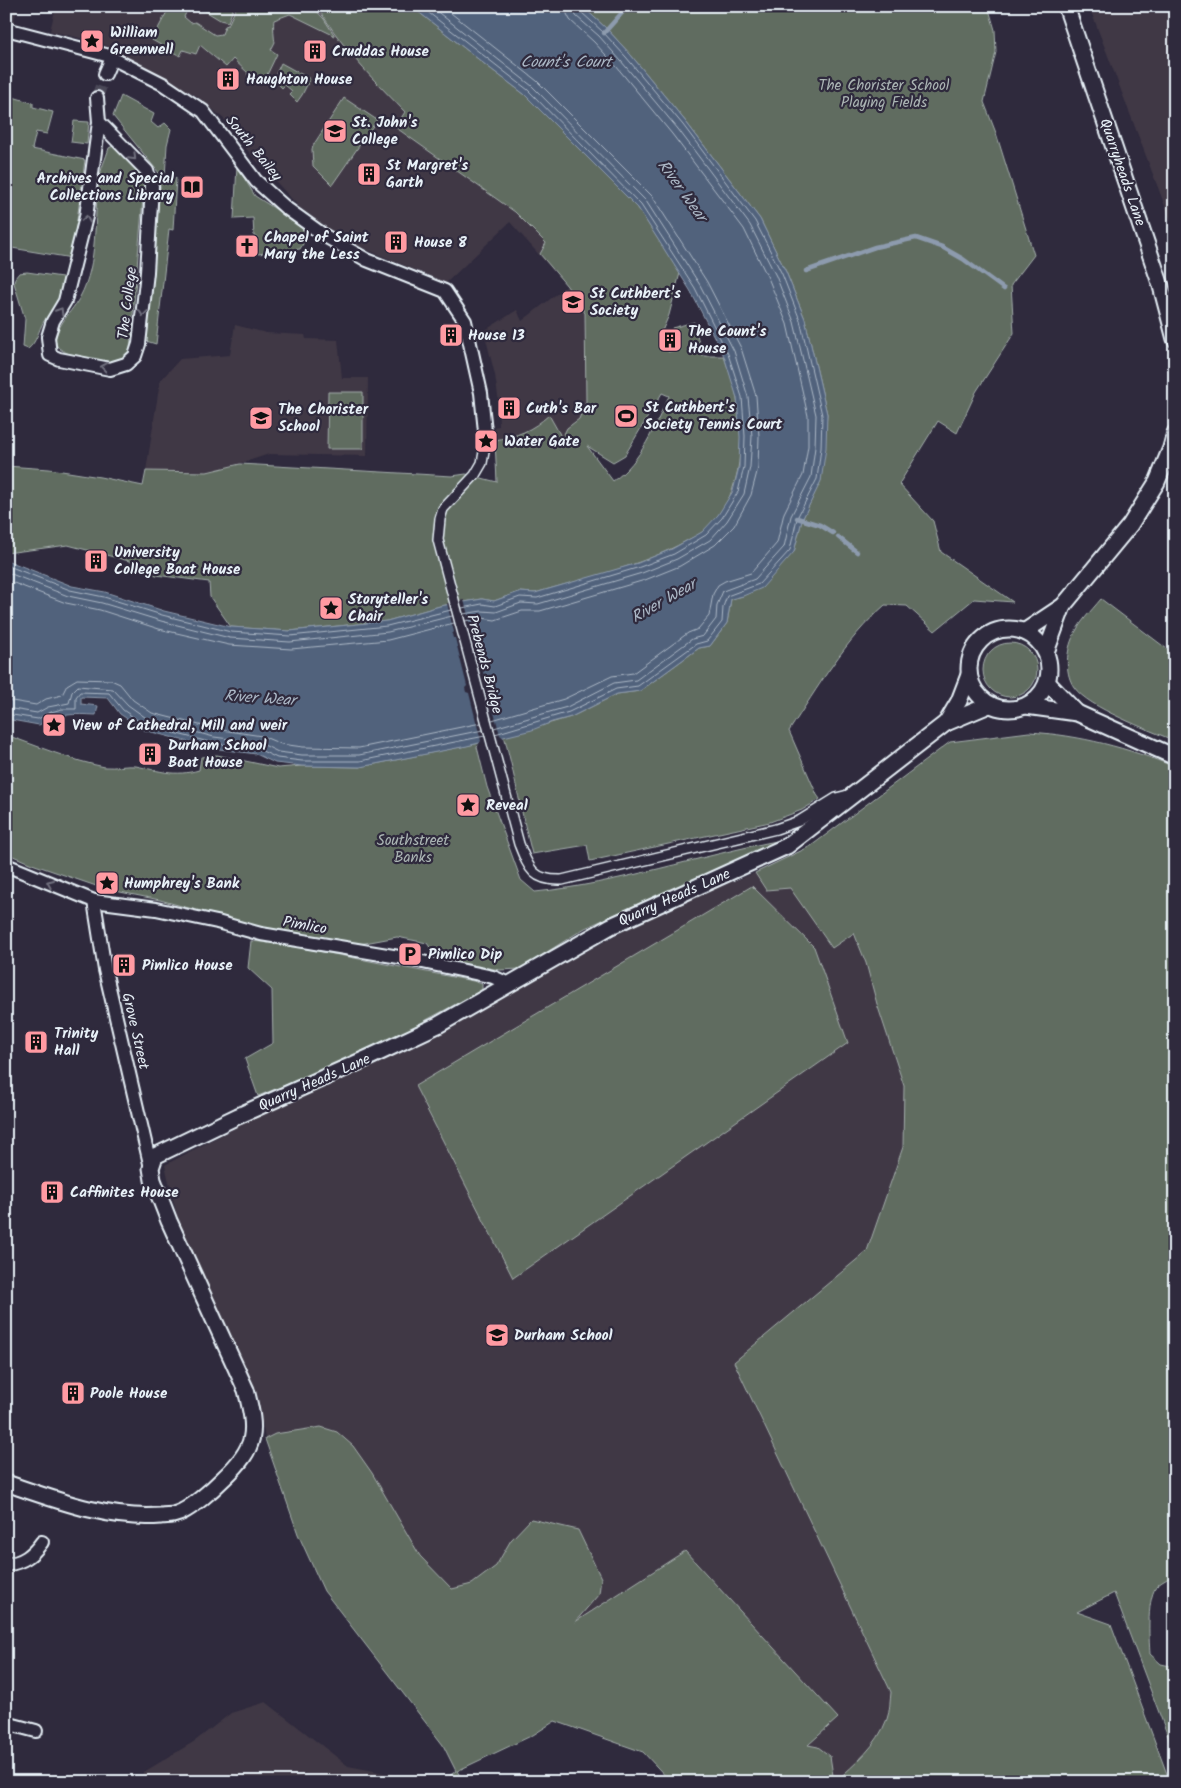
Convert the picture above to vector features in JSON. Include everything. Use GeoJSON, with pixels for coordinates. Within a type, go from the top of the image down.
{"type":"FeatureCollection","features":[{"type":"Feature","properties":{"kind":"street","name":"Quarryheads Lane"},"geometry":{"type":"LineString","coordinates":[[1066,6],[1158,278],[1175,339]]}},
{"type":"Feature","properties":{"kind":"street","name":"South Bailey"},"geometry":{"type":"LineString","coordinates":[[6,29],[112,58],[162,84],[203,111],[256,181],[286,208],[324,236],[367,260],[445,291],[465,321],[482,392],[486,441]]}},
{"type":"Feature","properties":{"kind":"street"},"geometry":{"type":"LineString","coordinates":[[105,74],[112,58]]}},
{"type":"Feature","properties":{"kind":"street","name":"The College"},"geometry":{"type":"LineString","coordinates":[[97,98],[99,122],[86,217],[65,301],[53,321],[48,337],[48,346],[50,355],[59,359],[110,369],[126,364],[135,356],[139,344],[147,272],[152,186],[147,171],[99,122]]}},
{"type":"Feature","properties":{"kind":"street"},"geometry":{"type":"LineString","coordinates":[[1024,632],[1063,606],[1134,518],[1157,482],[1175,433]]}},
{"type":"Feature","properties":{"kind":"street","name":"Prebends Bridge"},"geometry":{"type":"LineString","coordinates":[[486,441],[482,463],[466,487],[451,499],[443,509],[438,540],[519,844],[528,866],[536,876],[550,881],[562,880],[776,829],[799,821],[836,798],[858,792]]}},
{"type":"Feature","properties":{"kind":"street"},"geometry":{"type":"LineString","coordinates":[[1046,652],[1033,637],[1024,632],[1005,629],[987,635],[980,641],[970,657],[969,675],[972,687],[980,698],[990,705],[1001,709],[1014,710],[1026,706],[1035,700],[1047,682],[1049,672],[1046,652],[1063,606]]}},
{"type":"Feature","properties":{"kind":"street","name":"Quarry Heads Lane"},"geometry":{"type":"LineString","coordinates":[[946,724],[960,701],[969,675]]}},
{"type":"Feature","properties":{"kind":"street"},"geometry":{"type":"LineString","coordinates":[[1047,682],[1077,713]]}},
{"type":"Feature","properties":{"kind":"street","name":"Quarry Heads Lane"},"geometry":{"type":"LineString","coordinates":[[151,1168],[155,1156],[429,1029],[611,926],[787,846],[946,724],[990,705]]}},
{"type":"Feature","properties":{"kind":"street"},"geometry":{"type":"LineString","coordinates":[[1026,706],[1077,713],[1175,757]]}},
{"type":"Feature","properties":{"kind":"street","name":"Pimlico"},"geometry":{"type":"LineString","coordinates":[[6,864],[94,901],[156,909],[261,934],[399,957],[493,977],[509,984]]}},
{"type":"Feature","properties":{"kind":"street","name":"Grove Street"},"geometry":{"type":"LineString","coordinates":[[94,901],[105,970],[151,1168]]}},
{"type":"Feature","properties":{"kind":"street"},"geometry":{"type":"LineString","coordinates":[[6,1484],[103,1513],[149,1517],[177,1514],[206,1495],[231,1472],[247,1452],[251,1443],[252,1414],[246,1390],[165,1211],[152,1180],[151,1168]]}},
{"type":"Feature","properties":{"kind":"street"},"geometry":{"type":"LineString","coordinates":[[6,1564],[16,1563],[28,1558],[42,1542]]}},
{"type":"Feature","properties":{"kind":"street"},"geometry":{"type":"LineString","coordinates":[[6,1723],[36,1731]]}},
{"type":"Feature","properties":{"kind":"shaded area"},"geometry":{"type":"Polygon","coordinates":[[[6,6],[18,6],[13,24],[6,23],[6,6]]]}},
{"type":"Feature","properties":{"kind":"shaded area"},"geometry":{"type":"Polygon","coordinates":[[[56,6],[315,6],[325,17],[340,40],[379,84],[523,193],[602,307],[613,462],[586,445],[562,439],[549,416],[523,434],[495,440],[494,427],[499,426],[498,396],[484,331],[517,310],[522,321],[567,286],[510,222],[446,283],[356,245],[330,230],[300,208],[248,151],[225,120],[197,96],[110,47],[50,31],[56,6]]]}},
{"type":"Feature","properties":{"kind":"shaded area"},"geometry":{"type":"Polygon","coordinates":[[[1089,6],[1175,6],[1175,240],[1173,227],[1089,6]]]}},
{"type":"Feature","properties":{"kind":"shaded area","name":"The Chorister School"},"geometry":{"type":"Polygon","coordinates":[[[235,325],[266,333],[305,335],[306,339],[338,340],[342,378],[368,378],[367,456],[269,454],[207,472],[146,471],[160,381],[180,359],[230,355],[235,325]]]}},
{"type":"Feature","properties":{"kind":"shaded area","name":"Durham School"},"geometry":{"type":"Polygon","coordinates":[[[755,873],[766,890],[790,888],[832,948],[854,933],[866,963],[877,1004],[904,1086],[903,1147],[867,1251],[734,1363],[891,1692],[1111,1624],[1170,1782],[671,1782],[643,1752],[442,1681],[324,1591],[298,1534],[265,1439],[258,1397],[215,1308],[178,1220],[165,1165],[248,1121],[435,1035],[672,904],[755,873]]]}},
{"type":"Feature","properties":{"kind":"shaded area"},"geometry":{"type":"Polygon","coordinates":[[[266,1702],[348,1766],[431,1782],[137,1782],[144,1772],[195,1741],[231,1713],[266,1702]]]}},
{"type":"Feature","properties":{"kind":"green space"},"geometry":{"type":"Polygon","coordinates":[[[170,6],[174,8],[175,6],[189,6],[184,17],[191,23],[195,22],[215,35],[222,34],[237,6],[312,6],[324,19],[335,36],[290,14],[274,20],[275,42],[271,50],[277,54],[265,79],[254,81],[233,59],[226,67],[200,45],[196,54],[183,50],[180,56],[152,40],[170,6]]]}},
{"type":"Feature","properties":{"kind":"green space"},"geometry":{"type":"Polygon","coordinates":[[[197,6],[234,6],[228,22],[220,20],[197,6]]]}},
{"type":"Feature","properties":{"kind":"green space"},"geometry":{"type":"Polygon","coordinates":[[[315,6],[411,6],[524,94],[638,208],[680,273],[669,315],[662,331],[668,352],[679,349],[672,328],[694,322],[702,356],[724,356],[736,394],[741,435],[738,471],[725,505],[715,519],[700,533],[668,550],[631,565],[535,593],[519,592],[494,601],[482,599],[440,606],[387,621],[289,631],[231,627],[210,597],[209,582],[156,575],[129,561],[68,545],[6,553],[6,466],[49,469],[143,486],[146,471],[207,472],[240,464],[452,476],[466,474],[497,482],[495,440],[524,432],[549,415],[562,438],[567,428],[579,419],[586,402],[585,313],[567,286],[540,254],[546,243],[515,212],[395,127],[405,112],[355,59],[315,6]],[[662,393],[625,455],[613,462],[587,446],[613,481],[632,464],[640,453],[669,396],[662,393]]]}},
{"type":"Feature","properties":{"kind":"green space","name":"The Chorister School Playing Fields"},"geometry":{"type":"Polygon","coordinates":[[[582,6],[988,6],[995,30],[996,52],[984,102],[996,133],[1034,255],[1011,285],[1014,333],[976,392],[957,433],[938,421],[899,484],[933,521],[941,552],[1013,602],[974,599],[935,631],[907,606],[885,605],[857,633],[789,731],[820,799],[802,810],[770,822],[590,861],[587,845],[532,854],[505,739],[502,737],[571,717],[617,694],[640,691],[699,648],[710,646],[727,623],[731,599],[743,596],[794,552],[802,520],[821,480],[827,414],[805,319],[786,272],[760,219],[686,122],[630,54],[582,6]]]}},
{"type":"Feature","properties":{"kind":"green space"},"geometry":{"type":"Polygon","coordinates":[[[281,63],[310,79],[297,102],[289,94],[292,91],[285,85],[282,88],[276,82],[279,77],[276,74],[281,63]]]}},
{"type":"Feature","properties":{"kind":"green space"},"geometry":{"type":"Polygon","coordinates":[[[6,95],[33,103],[33,107],[53,112],[47,134],[36,132],[32,149],[85,160],[72,258],[6,247],[6,95]]]}},
{"type":"Feature","properties":{"kind":"green space"},"geometry":{"type":"Polygon","coordinates":[[[121,96],[154,114],[151,122],[158,128],[165,123],[171,129],[167,145],[165,177],[176,178],[173,230],[169,229],[156,344],[146,341],[160,187],[159,173],[113,116],[121,96]]]}},
{"type":"Feature","properties":{"kind":"green space"},"geometry":{"type":"Polygon","coordinates":[[[344,98],[377,120],[332,185],[313,166],[312,149],[344,98]]]}},
{"type":"Feature","properties":{"kind":"green space"},"geometry":{"type":"Polygon","coordinates":[[[74,121],[89,122],[87,144],[71,142],[74,121]]]}},
{"type":"Feature","properties":{"kind":"green space"},"geometry":{"type":"Polygon","coordinates":[[[113,146],[142,175],[144,186],[130,349],[118,361],[110,362],[67,353],[58,347],[56,338],[60,326],[77,302],[86,284],[93,255],[100,177],[109,148],[113,146]]]}},
{"type":"Feature","properties":{"kind":"green space"},"geometry":{"type":"Polygon","coordinates":[[[237,166],[255,196],[307,229],[307,237],[300,249],[258,254],[257,237],[254,237],[253,218],[234,219],[237,166]]]}},
{"type":"Feature","properties":{"kind":"green space"},"geometry":{"type":"Polygon","coordinates":[[[27,272],[62,277],[66,284],[59,299],[28,349],[23,347],[25,319],[14,283],[19,273],[27,272]]]}},
{"type":"Feature","properties":{"kind":"green space"},"geometry":{"type":"Polygon","coordinates":[[[328,392],[363,392],[363,449],[327,449],[328,392]]]}},
{"type":"Feature","properties":{"kind":"green space"},"geometry":{"type":"Polygon","coordinates":[[[1101,599],[1175,655],[1175,741],[1136,725],[1092,703],[1081,695],[1071,682],[1067,664],[1072,639],[1081,623],[1101,599]]]}},
{"type":"Feature","properties":{"kind":"green space"},"geometry":{"type":"Polygon","coordinates":[[[1005,643],[1015,643],[1025,647],[1033,655],[1037,670],[1033,685],[1025,693],[1015,697],[1005,697],[995,693],[987,685],[983,675],[983,665],[987,655],[995,647],[1005,643]]]}},
{"type":"Feature","properties":{"kind":"green space"},"geometry":{"type":"Polygon","coordinates":[[[1029,732],[1085,739],[1140,754],[1175,767],[1175,1575],[1158,1585],[1154,1590],[1150,1607],[1149,1628],[1150,1654],[1161,1664],[1175,1667],[1175,1755],[1114,1593],[1077,1612],[1111,1624],[1170,1782],[835,1782],[865,1754],[878,1738],[888,1716],[891,1692],[734,1362],[867,1251],[903,1147],[904,1086],[877,1004],[866,963],[854,933],[832,948],[790,888],[766,890],[755,873],[811,846],[950,742],[1029,732]]]}},
{"type":"Feature","properties":{"kind":"green space","name":"Southstreet Banks"},"geometry":{"type":"Polygon","coordinates":[[[6,735],[68,757],[105,767],[136,766],[175,773],[199,770],[201,757],[217,755],[278,768],[302,766],[360,767],[480,743],[477,747],[487,787],[521,880],[535,892],[598,883],[782,840],[585,928],[520,969],[500,970],[438,959],[427,943],[397,937],[354,945],[282,934],[160,900],[105,889],[6,853],[6,735]]]}},
{"type":"Feature","properties":{"kind":"green space"},"geometry":{"type":"Polygon","coordinates":[[[752,886],[814,947],[848,1043],[513,1278],[415,1086],[752,886]]]}},
{"type":"Feature","properties":{"kind":"green space"},"geometry":{"type":"Polygon","coordinates":[[[251,941],[282,944],[473,981],[482,984],[482,990],[363,1054],[258,1096],[245,1059],[273,1043],[272,990],[248,968],[251,941]]]}},
{"type":"Feature","properties":{"kind":"green space"},"geometry":{"type":"Polygon","coordinates":[[[321,1427],[337,1432],[353,1446],[372,1473],[420,1556],[452,1589],[472,1584],[496,1566],[511,1540],[531,1519],[578,1530],[601,1578],[599,1594],[575,1622],[685,1551],[838,1718],[808,1745],[818,1747],[830,1756],[834,1782],[671,1782],[643,1752],[555,1721],[533,1735],[457,1771],[464,1782],[441,1782],[456,1771],[443,1745],[324,1591],[298,1534],[265,1439],[275,1434],[321,1427]]]}},
{"type":"Feature","properties":{"kind":"water"},"geometry":{"type":"Polygon","coordinates":[[[411,6],[582,6],[630,54],[686,122],[760,219],[786,272],[805,319],[827,414],[826,448],[821,481],[802,520],[794,552],[762,588],[731,599],[727,623],[710,646],[699,648],[640,691],[617,694],[571,717],[532,730],[467,746],[360,767],[302,766],[275,763],[256,754],[212,748],[144,730],[120,714],[108,698],[81,697],[81,704],[98,706],[96,715],[67,715],[54,718],[39,725],[6,719],[6,560],[72,586],[105,592],[164,611],[231,627],[290,631],[387,621],[440,606],[482,599],[494,601],[519,592],[535,593],[638,563],[672,549],[702,532],[718,515],[733,491],[739,467],[740,437],[737,398],[724,356],[690,290],[638,208],[524,94],[411,6]]]}},
{"type":"Feature","properties":{"kind":"pier"},"geometry":{"type":"Polygon","coordinates":[[[464,600],[471,627],[475,628],[476,632],[473,635],[486,683],[490,684],[491,687],[488,690],[500,735],[505,739],[477,746],[481,741],[469,693],[466,692],[465,688],[467,686],[455,638],[453,638],[452,634],[454,632],[447,603],[464,600]]]}},
{"type":"Feature","properties":{"kind":"waterway"},"geometry":{"type":"LineString","coordinates":[[604,33],[628,6]]}},
{"type":"Feature","properties":{"kind":"waterway"},"geometry":{"type":"LineString","coordinates":[[806,271],[875,247],[916,238],[942,247],[963,259],[1004,289]]}},
{"type":"Feature","properties":{"kind":"waterway"},"geometry":{"type":"LineString","coordinates":[[797,518],[820,525],[833,533]]}},
{"type":"Feature","properties":{"kind":"waterway"},"geometry":{"type":"LineString","coordinates":[[838,537],[857,552]]}},
{"type":"Feature","properties":{"kind":"tunnel"},"geometry":{"type":"LineString","coordinates":[[97,98],[105,74]]}},
{"type":"Feature","properties":{"kind":"place","name":"William Greenwell"},"geometry":{"type":"Point","coordinates":[92,41]}},
{"type":"Feature","properties":{"kind":"place","name":"Cruddas House"},"geometry":{"type":"Point","coordinates":[315,51]}},
{"type":"Feature","properties":{"kind":"place","name":"Haughton House"},"geometry":{"type":"Point","coordinates":[228,79]}},
{"type":"Feature","properties":{"kind":"place","name":"St. John's College"},"geometry":{"type":"Point","coordinates":[335,131]}},
{"type":"Feature","properties":{"kind":"place","name":"St Margret's Garth"},"geometry":{"type":"Point","coordinates":[369,174]}},
{"type":"Feature","properties":{"kind":"place","name":"Archives and Special Collections Library"},"geometry":{"type":"Point","coordinates":[192,187]}},
{"type":"Feature","properties":{"kind":"place","name":"House 8"},"geometry":{"type":"Point","coordinates":[396,242]}},
{"type":"Feature","properties":{"kind":"place","name":"Chapel of Saint Mary the Less"},"geometry":{"type":"Point","coordinates":[247,246]}},
{"type":"Feature","properties":{"kind":"place","name":"St Cuthbert's Society"},"geometry":{"type":"Point","coordinates":[573,302]}},
{"type":"Feature","properties":{"kind":"place","name":"House 13"},"geometry":{"type":"Point","coordinates":[451,335]}},
{"type":"Feature","properties":{"kind":"place","name":"The Count's House"},"geometry":{"type":"Point","coordinates":[670,340]}},
{"type":"Feature","properties":{"kind":"place","name":"Cuth's Bar"},"geometry":{"type":"Point","coordinates":[509,408]}},
{"type":"Feature","properties":{"kind":"place","name":"St Cuthbert's Society Tennis Court"},"geometry":{"type":"Point","coordinates":[626,416]}},
{"type":"Feature","properties":{"kind":"place","name":"The Chorister School"},"geometry":{"type":"Point","coordinates":[261,418]}},
{"type":"Feature","properties":{"kind":"place","name":"Water Gate"},"geometry":{"type":"Point","coordinates":[486,441]}},
{"type":"Feature","properties":{"kind":"place","name":"University College Boat House"},"geometry":{"type":"Point","coordinates":[96,561]}},
{"type":"Feature","properties":{"kind":"place","name":"Storyteller's Chair"},"geometry":{"type":"Point","coordinates":[331,608]}},
{"type":"Feature","properties":{"kind":"place","name":"View of Cathedral, Mill and weir"},"geometry":{"type":"Point","coordinates":[54,725]}},
{"type":"Feature","properties":{"kind":"place","name":"Durham School Boat House"},"geometry":{"type":"Point","coordinates":[150,754]}},
{"type":"Feature","properties":{"kind":"place","name":"Reveal"},"geometry":{"type":"Point","coordinates":[468,805]}},
{"type":"Feature","properties":{"kind":"place","name":"Humphrey's Bank"},"geometry":{"type":"Point","coordinates":[107,883]}},
{"type":"Feature","properties":{"kind":"place","name":"Pimlico Dip"},"geometry":{"type":"Point","coordinates":[410,954]}},
{"type":"Feature","properties":{"kind":"place","name":"Pimlico House"},"geometry":{"type":"Point","coordinates":[124,965]}},
{"type":"Feature","properties":{"kind":"place","name":"Trinity Hall"},"geometry":{"type":"Point","coordinates":[36,1042]}},
{"type":"Feature","properties":{"kind":"place","name":"Caffinites House"},"geometry":{"type":"Point","coordinates":[52,1192]}},
{"type":"Feature","properties":{"kind":"place","name":"Durham School"},"geometry":{"type":"Point","coordinates":[497,1335]}},
{"type":"Feature","properties":{"kind":"place","name":"Poole House"},"geometry":{"type":"Point","coordinates":[73,1393]}},
{"type":"Feature","properties":{"kind":"water label","name":"Count's Court"},"geometry":{"type":"Point","coordinates":[566,61]}},
{"type":"Feature","properties":{"kind":"water label","name":"River Wear"},"geometry":{"type":"Point","coordinates":[683,190]}},
{"type":"Feature","properties":{"kind":"water label","name":"River Wear"},"geometry":{"type":"Point","coordinates":[663,600]}},
{"type":"Feature","properties":{"kind":"water label","name":"River Wear"},"geometry":{"type":"Point","coordinates":[260,697]}}]}
